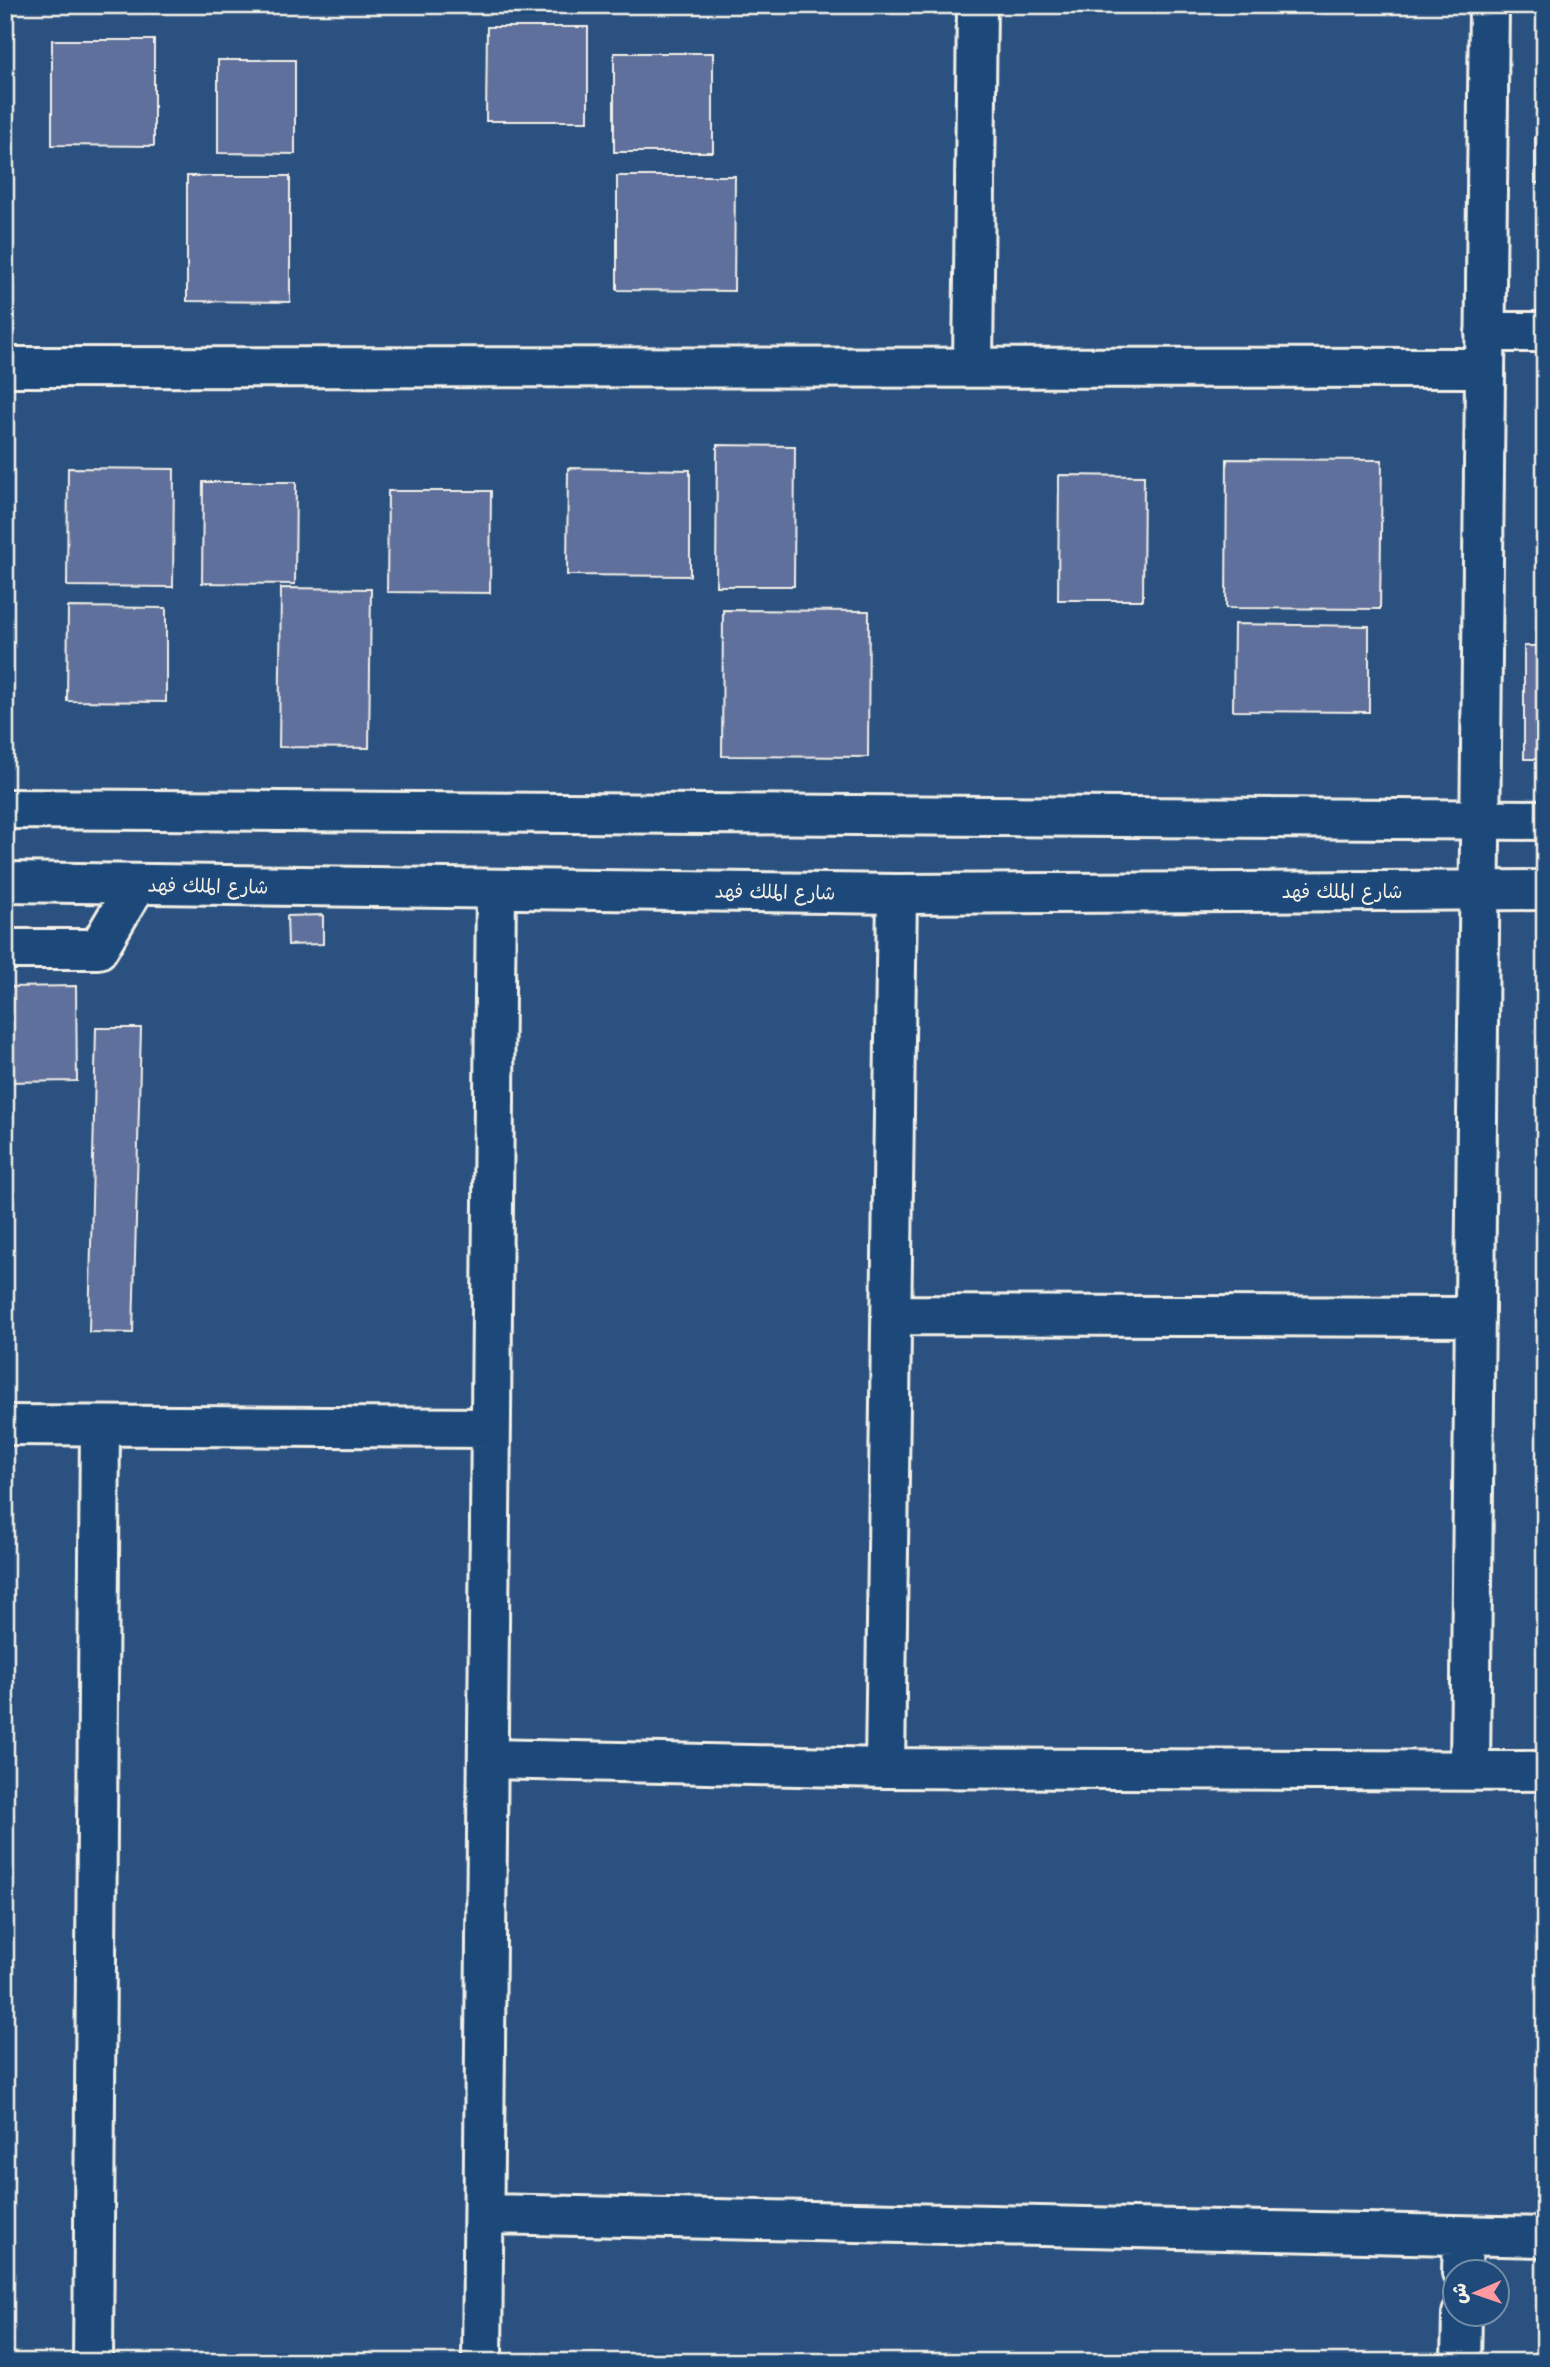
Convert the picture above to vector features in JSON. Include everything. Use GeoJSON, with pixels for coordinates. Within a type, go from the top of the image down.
{"type":"FeatureCollection","features":[{"type":"Feature","properties":{"kind":"street"},"geometry":{"type":"LineString","coordinates":[[973,366],[976,5]]}},
{"type":"Feature","properties":{"kind":"street"},"geometry":{"type":"LineString","coordinates":[[1469,1770],[1489,5]]}},
{"type":"Feature","properties":{"kind":"street"},"geometry":{"type":"LineString","coordinates":[[5,367],[973,366],[1485,350],[1545,332]]}},
{"type":"Feature","properties":{"kind":"street"},"geometry":{"type":"LineString","coordinates":[[5,808],[1545,820]]}},
{"type":"Feature","properties":{"kind":"street","name":"شارع الملك فهد"},"geometry":{"type":"LineString","coordinates":[[5,882],[897,894],[1545,890]]}},
{"type":"Feature","properties":{"kind":"street"},"geometry":{"type":"LineString","coordinates":[[5,949],[98,949],[136,885]]}},
{"type":"Feature","properties":{"kind":"street"},"geometry":{"type":"LineString","coordinates":[[482,2362],[496,889]]}},
{"type":"Feature","properties":{"kind":"street"},"geometry":{"type":"LineString","coordinates":[[885,1768],[897,894]]}},
{"type":"Feature","properties":{"kind":"street"},"geometry":{"type":"LineString","coordinates":[[891,1315],[1475,1317]]}},
{"type":"Feature","properties":{"kind":"street"},"geometry":{"type":"LineString","coordinates":[[5,1425],[491,1428]]}},
{"type":"Feature","properties":{"kind":"street"},"geometry":{"type":"LineString","coordinates":[[93,2362],[100,1426]]}},
{"type":"Feature","properties":{"kind":"street"},"geometry":{"type":"LineString","coordinates":[[488,1759],[885,1768],[1545,1771]]}},
{"type":"Feature","properties":{"kind":"street"},"geometry":{"type":"LineString","coordinates":[[484,2214],[1463,2254],[1545,2237]]}},
{"type":"Feature","properties":{"kind":"street"},"geometry":{"type":"LineString","coordinates":[[1461,2362],[1462,2328]]}},
{"type":"Feature","properties":{"kind":"building"},"geometry":{"type":"Polygon","coordinates":[[[487,27],[588,27],[588,121],[486,121],[487,27]]]}},
{"type":"Feature","properties":{"kind":"building"},"geometry":{"type":"Polygon","coordinates":[[[52,40],[154,40],[154,146],[52,145],[52,40]]]}},
{"type":"Feature","properties":{"kind":"building"},"geometry":{"type":"Polygon","coordinates":[[[614,53],[713,53],[713,152],[614,152],[614,53]]]}},
{"type":"Feature","properties":{"kind":"building"},"geometry":{"type":"Polygon","coordinates":[[[218,60],[295,60],[295,154],[218,153],[218,60]]]}},
{"type":"Feature","properties":{"kind":"building"},"geometry":{"type":"Polygon","coordinates":[[[1535,137],[1545,137],[1545,183],[1535,183],[1535,137]]]}},
{"type":"Feature","properties":{"kind":"building"},"geometry":{"type":"Polygon","coordinates":[[[187,176],[290,176],[290,302],[187,301],[187,176]]]}},
{"type":"Feature","properties":{"kind":"building"},"geometry":{"type":"Polygon","coordinates":[[[617,176],[735,176],[734,291],[617,290],[617,176]]]}},
{"type":"Feature","properties":{"kind":"building"},"geometry":{"type":"Polygon","coordinates":[[[717,445],[795,446],[794,586],[716,586],[717,445]]]}},
{"type":"Feature","properties":{"kind":"building"},"geometry":{"type":"Polygon","coordinates":[[[1227,459],[1382,460],[1380,609],[1226,608],[1227,459]]]}},
{"type":"Feature","properties":{"kind":"building"},"geometry":{"type":"Polygon","coordinates":[[[68,468],[174,469],[173,587],[67,586],[68,468]]]}},
{"type":"Feature","properties":{"kind":"building"},"geometry":{"type":"Polygon","coordinates":[[[568,468],[690,470],[690,576],[567,575],[568,468]]]}},
{"type":"Feature","properties":{"kind":"building"},"geometry":{"type":"Polygon","coordinates":[[[1059,475],[1144,476],[1143,600],[1058,600],[1059,475]]]}},
{"type":"Feature","properties":{"kind":"building"},"geometry":{"type":"Polygon","coordinates":[[[203,482],[296,482],[295,584],[202,583],[203,482]]]}},
{"type":"Feature","properties":{"kind":"building"},"geometry":{"type":"Polygon","coordinates":[[[388,491],[491,491],[490,593],[387,592],[388,491]]]}},
{"type":"Feature","properties":{"kind":"building"},"geometry":{"type":"Polygon","coordinates":[[[281,588],[371,589],[369,748],[279,747],[281,588]]]}},
{"type":"Feature","properties":{"kind":"building"},"geometry":{"type":"Polygon","coordinates":[[[68,607],[166,608],[166,702],[67,701],[68,607]]]}},
{"type":"Feature","properties":{"kind":"building"},"geometry":{"type":"Polygon","coordinates":[[[723,610],[869,611],[868,757],[722,756],[723,610]]]}},
{"type":"Feature","properties":{"kind":"building"},"geometry":{"type":"Polygon","coordinates":[[[1234,624],[1369,626],[1369,712],[1233,711],[1234,624]]]}},
{"type":"Feature","properties":{"kind":"building"},"geometry":{"type":"Polygon","coordinates":[[[1524,646],[1545,646],[1545,759],[1524,759],[1524,646]]]}},
{"type":"Feature","properties":{"kind":"building"},"geometry":{"type":"Polygon","coordinates":[[[323,915],[323,944],[288,945],[287,916],[323,915]]]}},
{"type":"Feature","properties":{"kind":"building"},"geometry":{"type":"Polygon","coordinates":[[[76,986],[77,1081],[5,1082],[5,987],[76,986]]]}},
{"type":"Feature","properties":{"kind":"building"},"geometry":{"type":"Polygon","coordinates":[[[96,1028],[141,1028],[133,1333],[89,1332],[96,1028]]]}}]}
